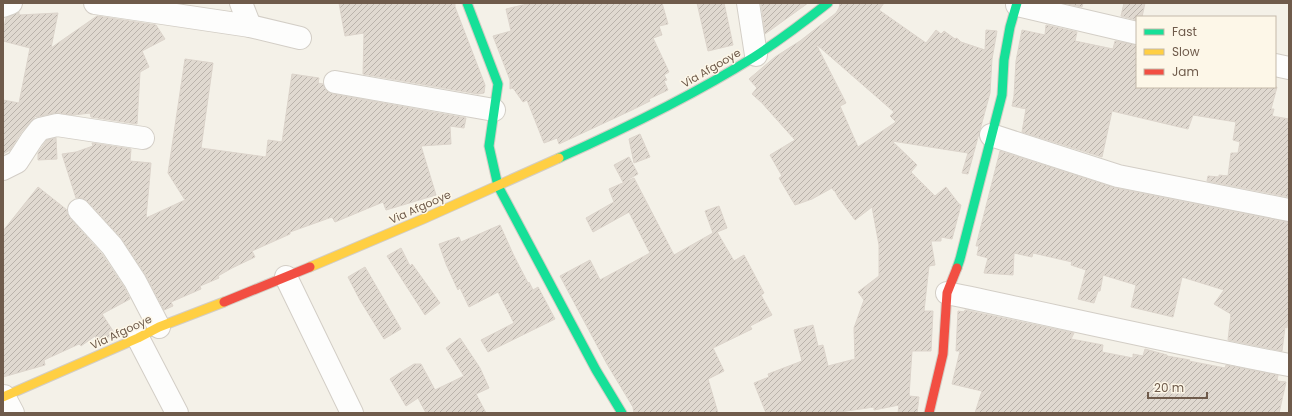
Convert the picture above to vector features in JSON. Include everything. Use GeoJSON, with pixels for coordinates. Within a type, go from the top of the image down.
{"type":"FeatureCollection","features":[{"type":"Feature","properties":{"kind":"main road"},"geometry":{"type":"LineString","coordinates":[[467,3],[498,84],[489,146],[498,186],[596,370],[622,413]]}},
{"type":"Feature","properties":{"kind":"main road","name":"Via Afgooye"},"geometry":{"type":"LineString","coordinates":[[7,402],[159,327],[286,277],[498,186],[624,128],[692,94],[756,55],[805,22],[828,3]]}},
{"type":"Feature","properties":{"kind":"main road"},"geometry":{"type":"LineString","coordinates":[[929,413],[943,354],[947,293],[960,259],[1002,94],[1004,60],[1010,27],[1017,4]]}},
{"type":"Feature","properties":{"kind":"street"},"geometry":{"type":"LineString","coordinates":[[3,6],[11,3]]}},
{"type":"Feature","properties":{"kind":"street"},"geometry":{"type":"LineString","coordinates":[[95,3],[250,26],[300,38]]}},
{"type":"Feature","properties":{"kind":"street"},"geometry":{"type":"LineString","coordinates":[[241,3],[250,26]]}},
{"type":"Feature","properties":{"kind":"street"},"geometry":{"type":"LineString","coordinates":[[748,3],[756,55]]}},
{"type":"Feature","properties":{"kind":"street"},"geometry":{"type":"LineString","coordinates":[[1017,4],[1136,33]]}},
{"type":"Feature","properties":{"kind":"street"},"geometry":{"type":"LineString","coordinates":[[1276,65],[1289,68]]}},
{"type":"Feature","properties":{"kind":"street"},"geometry":{"type":"LineString","coordinates":[[335,82],[494,110]]}},
{"type":"Feature","properties":{"kind":"street"},"geometry":{"type":"LineString","coordinates":[[3,169],[17,162],[32,138],[40,129],[58,125],[144,138]]}},
{"type":"Feature","properties":{"kind":"street"},"geometry":{"type":"LineString","coordinates":[[991,136],[1118,176],[1232,197],[1289,210]]}},
{"type":"Feature","properties":{"kind":"street"},"geometry":{"type":"LineString","coordinates":[[79,210],[112,246],[135,281],[159,327]]}},
{"type":"Feature","properties":{"kind":"street"},"geometry":{"type":"LineString","coordinates":[[286,277],[352,413]]}},
{"type":"Feature","properties":{"kind":"street"},"geometry":{"type":"LineString","coordinates":[[947,293],[1289,365]]}},
{"type":"Feature","properties":{"kind":"street"},"geometry":{"type":"LineString","coordinates":[[138,338],[177,413]]}},
{"type":"Feature","properties":{"kind":"building"},"geometry":{"type":"Polygon","coordinates":[[[339,3],[455,3],[455,7],[485,85],[484,93],[478,94],[363,74],[364,33],[345,36],[339,3]]]}},
{"type":"Feature","properties":{"kind":"building"},"geometry":{"type":"Polygon","coordinates":[[[531,3],[662,3],[668,24],[659,26],[662,35],[653,38],[669,72],[664,75],[667,80],[664,81],[668,90],[649,99],[650,101],[632,110],[559,144],[557,138],[544,143],[527,100],[523,102],[513,88],[510,89],[510,80],[493,36],[511,31],[506,9],[531,3]]]}},
{"type":"Feature","properties":{"kind":"building"},"geometry":{"type":"Polygon","coordinates":[[[697,3],[724,3],[733,45],[708,51],[697,3]]]}},
{"type":"Feature","properties":{"kind":"building"},"geometry":{"type":"Polygon","coordinates":[[[761,3],[808,3],[765,34],[761,3]]]}},
{"type":"Feature","properties":{"kind":"building"},"geometry":{"type":"Polygon","coordinates":[[[840,3],[884,3],[879,10],[926,43],[936,30],[941,34],[944,31],[961,42],[985,50],[986,30],[997,31],[992,59],[990,93],[968,174],[962,173],[968,153],[892,141],[917,165],[911,172],[935,196],[946,187],[961,205],[952,239],[941,237],[941,241],[931,241],[935,265],[929,266],[924,311],[933,311],[931,351],[912,351],[909,396],[919,397],[917,413],[898,413],[899,405],[874,410],[874,407],[833,413],[766,413],[754,383],[769,377],[768,374],[802,361],[794,330],[813,325],[818,346],[823,345],[828,366],[855,359],[854,328],[864,300],[858,292],[879,276],[879,245],[872,207],[855,220],[832,188],[812,199],[795,205],[779,178],[782,176],[770,155],[795,140],[752,94],[757,88],[749,79],[775,57],[800,41],[836,13],[840,3]],[[816,44],[846,103],[840,106],[858,147],[896,122],[890,116],[894,112],[816,44]]]}},
{"type":"Feature","properties":{"kind":"building"},"geometry":{"type":"Polygon","coordinates":[[[1063,3],[1083,3],[1082,7],[1063,3]]]}},
{"type":"Feature","properties":{"kind":"building"},"geometry":{"type":"Polygon","coordinates":[[[1124,3],[1145,3],[1142,16],[1136,16],[1136,20],[1121,16],[1124,3]]]}},
{"type":"Feature","properties":{"kind":"building"},"geometry":{"type":"Polygon","coordinates":[[[19,12],[19,15],[58,13],[51,48],[97,16],[156,25],[165,39],[142,51],[149,67],[140,72],[137,124],[91,117],[90,113],[74,115],[54,113],[36,116],[22,131],[10,150],[3,154],[3,100],[19,103],[30,48],[3,41],[6,18],[19,12]]]}},
{"type":"Feature","properties":{"kind":"building"},"geometry":{"type":"Polygon","coordinates":[[[1046,25],[1077,32],[1075,41],[1113,49],[1115,41],[1136,45],[1136,88],[1277,87],[1271,109],[1274,109],[1272,116],[1289,119],[1289,197],[1207,181],[1208,176],[1228,176],[1231,153],[1238,153],[1240,142],[1233,140],[1236,122],[1193,115],[1188,129],[1112,111],[1102,157],[1022,132],[1026,109],[1012,106],[1016,61],[1022,30],[1045,35],[1046,25]]]}},
{"type":"Feature","properties":{"kind":"building"},"geometry":{"type":"Polygon","coordinates":[[[185,59],[213,63],[201,148],[266,157],[268,140],[282,142],[292,74],[319,78],[318,83],[323,84],[327,91],[333,94],[466,118],[464,128],[450,126],[451,144],[421,146],[436,195],[386,210],[383,202],[335,222],[332,217],[290,232],[290,234],[252,251],[255,257],[218,276],[219,278],[200,286],[201,289],[171,302],[173,306],[164,310],[145,274],[121,238],[88,202],[82,198],[76,198],[62,154],[76,152],[93,146],[92,143],[131,149],[130,161],[151,163],[146,218],[185,200],[168,173],[185,59]]]}},
{"type":"Feature","properties":{"kind":"building"},"geometry":{"type":"Polygon","coordinates":[[[640,134],[650,157],[634,163],[629,139],[640,134]]]}},
{"type":"Feature","properties":{"kind":"building"},"geometry":{"type":"Polygon","coordinates":[[[56,138],[57,159],[38,160],[38,153],[47,140],[56,138]]]}},
{"type":"Feature","properties":{"kind":"building"},"geometry":{"type":"Polygon","coordinates":[[[1000,151],[1116,188],[1289,222],[1289,316],[1287,328],[1285,327],[1282,351],[1228,340],[1231,314],[1214,304],[1224,290],[1182,277],[1173,317],[1131,307],[1136,285],[1103,275],[1100,291],[1098,291],[1094,303],[1078,299],[1086,270],[1071,265],[1072,262],[1033,253],[1032,257],[1014,253],[1013,275],[984,273],[988,258],[977,255],[979,246],[976,246],[1000,151]]]}},
{"type":"Feature","properties":{"kind":"building"},"geometry":{"type":"Polygon","coordinates":[[[629,157],[638,174],[623,182],[614,165],[629,157]]]}},
{"type":"Feature","properties":{"kind":"building"},"geometry":{"type":"Polygon","coordinates":[[[634,178],[674,255],[713,233],[705,211],[719,206],[727,228],[717,232],[734,261],[744,255],[764,293],[761,295],[772,315],[750,326],[752,329],[713,348],[724,371],[708,379],[718,413],[634,413],[633,407],[607,364],[560,276],[590,260],[600,280],[650,253],[629,212],[593,232],[586,218],[614,202],[609,189],[634,178]]]}},
{"type":"Feature","properties":{"kind":"building"},"geometry":{"type":"Polygon","coordinates":[[[38,187],[67,210],[70,218],[102,254],[124,287],[130,299],[102,314],[115,334],[98,342],[95,336],[81,346],[79,344],[44,360],[45,365],[3,377],[3,231],[38,187]]]}},
{"type":"Feature","properties":{"kind":"building"},"geometry":{"type":"Polygon","coordinates":[[[500,225],[528,283],[529,282],[533,290],[538,287],[555,319],[488,352],[481,340],[514,323],[498,292],[469,307],[460,288],[458,290],[439,244],[459,237],[461,242],[500,225]]]}},
{"type":"Feature","properties":{"kind":"building"},"geometry":{"type":"Polygon","coordinates":[[[401,248],[410,266],[412,264],[440,303],[425,315],[387,256],[401,248]]]}},
{"type":"Feature","properties":{"kind":"building"},"geometry":{"type":"Polygon","coordinates":[[[365,267],[401,329],[384,339],[348,277],[365,267]]]}},
{"type":"Feature","properties":{"kind":"building"},"geometry":{"type":"Polygon","coordinates":[[[965,310],[1074,333],[1071,339],[1103,345],[1102,352],[1133,358],[1133,354],[1143,356],[1145,349],[1167,356],[1190,360],[1189,361],[1225,368],[1226,365],[1278,375],[1277,381],[1286,382],[1279,413],[975,413],[982,391],[952,384],[960,351],[956,351],[958,311],[964,312],[965,310]]]}},
{"type":"Feature","properties":{"kind":"building"},"geometry":{"type":"Polygon","coordinates":[[[460,338],[480,368],[489,388],[476,394],[486,413],[426,413],[418,398],[406,406],[390,379],[414,364],[421,364],[435,390],[464,376],[446,348],[460,338]]]}},
{"type":"Feature","properties":{"kind":"traffic: fast"},"geometry":{"type":"LineString","coordinates":[[467,3],[498,84],[489,146],[498,186],[596,370],[622,413]]}},
{"type":"Feature","properties":{"kind":"traffic: fast"},"geometry":{"type":"LineString","coordinates":[[559,158],[634,123],[707,85],[764,51],[828,3]]}},
{"type":"Feature","properties":{"kind":"traffic: fast"},"geometry":{"type":"LineString","coordinates":[[957,268],[1002,95],[1004,60],[1010,27],[1017,3]]}},
{"type":"Feature","properties":{"kind":"traffic: slow"},"geometry":{"type":"LineString","coordinates":[[310,267],[423,219],[559,158]]}},
{"type":"Feature","properties":{"kind":"traffic: slow"},"geometry":{"type":"LineString","coordinates":[[3,397],[138,338],[159,327],[224,302]]}},
{"type":"Feature","properties":{"kind":"traffic: jam"},"geometry":{"type":"LineString","coordinates":[[224,302],[310,267]]}},
{"type":"Feature","properties":{"kind":"traffic: jam"},"geometry":{"type":"LineString","coordinates":[[929,413],[943,354],[947,293],[957,268]]}}]}
